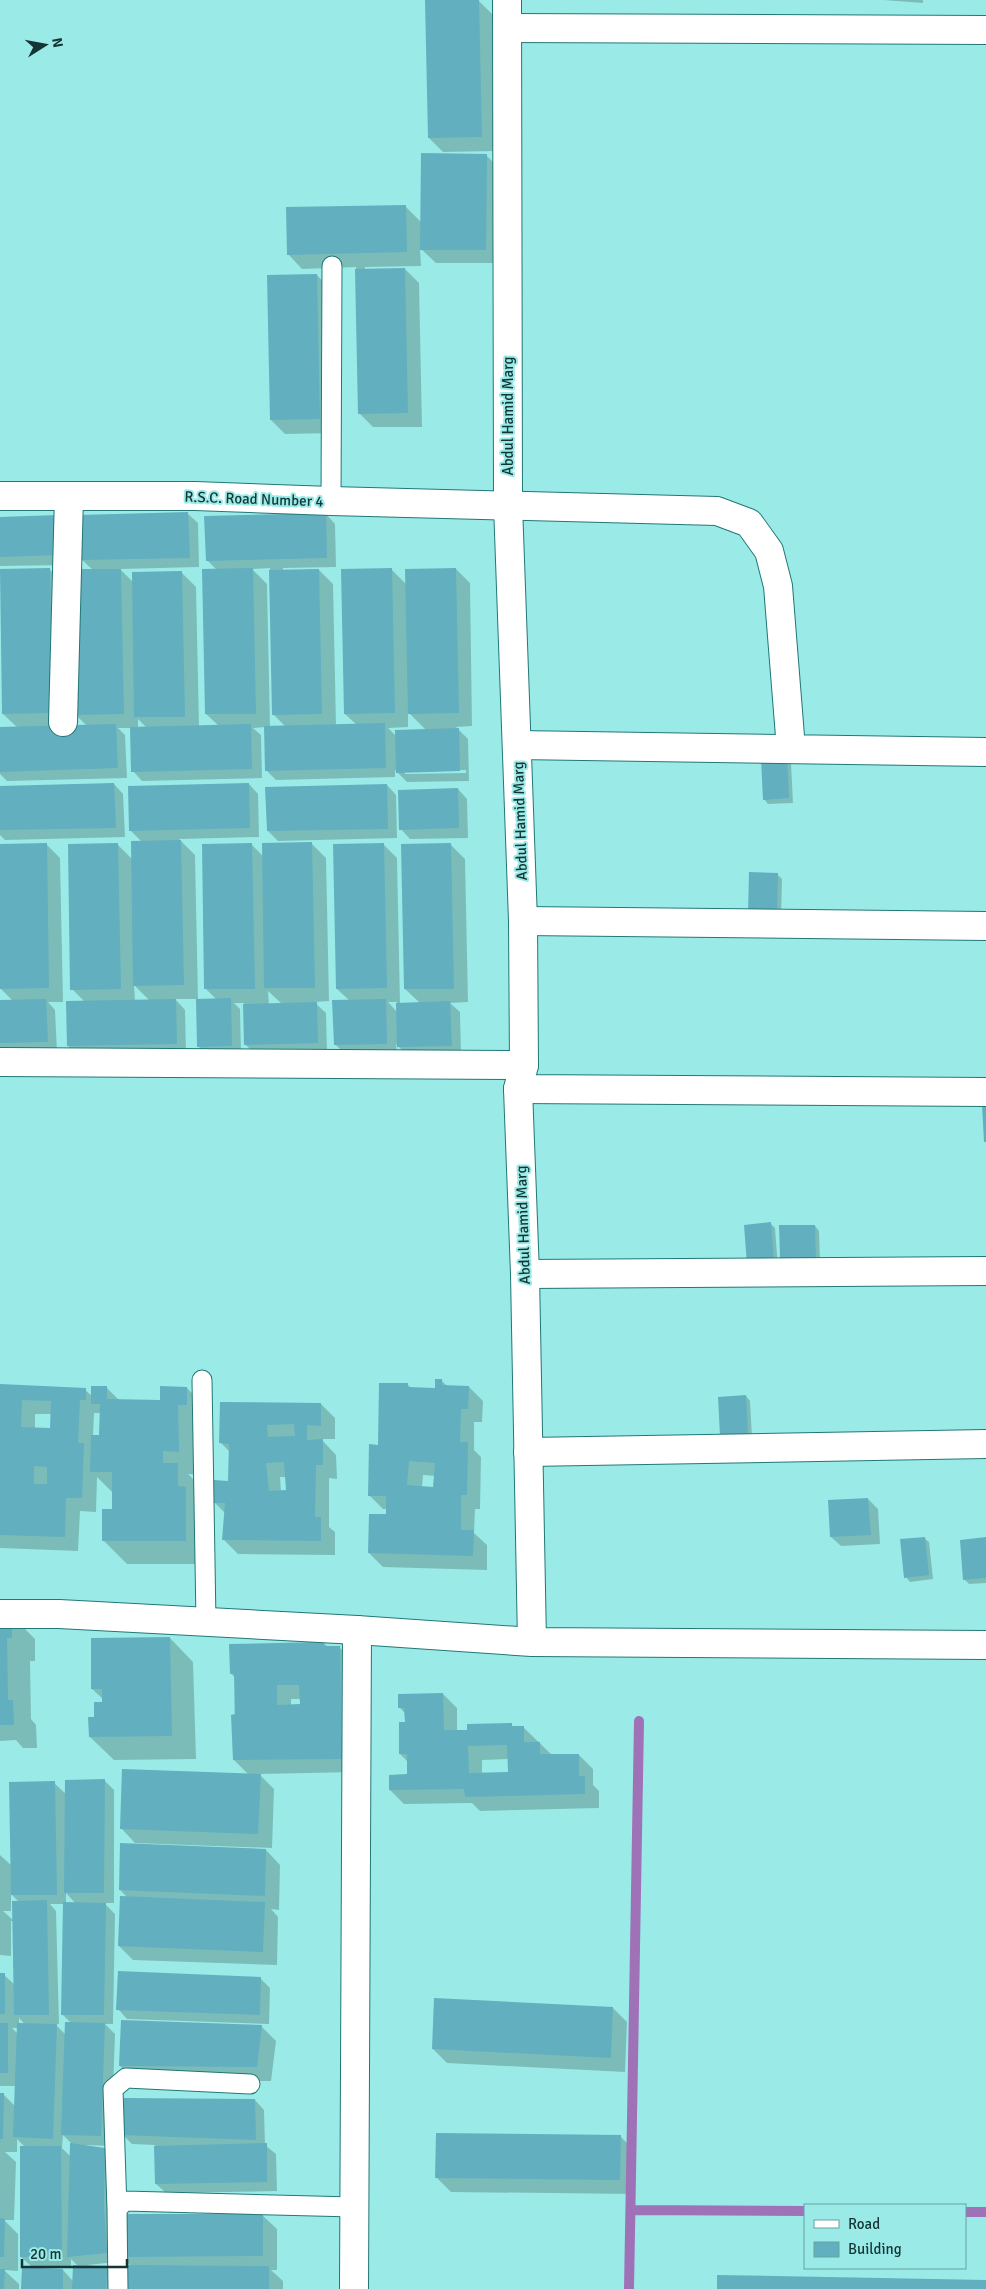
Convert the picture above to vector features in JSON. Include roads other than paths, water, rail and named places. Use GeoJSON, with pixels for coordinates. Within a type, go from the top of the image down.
{"type":"FeatureCollection","features":[{"type":"Feature","properties":{"kind":"street","name":"Abdul Hamid Marg"},"geometry":{"type":"LineString","coordinates":[[507,0],[508,505],[523,921],[521,1077],[532,1642]]}},
{"type":"Feature","properties":{"kind":"street"},"geometry":{"type":"LineString","coordinates":[[508,28],[986,30]]}},
{"type":"Feature","properties":{"kind":"street","name":"R.S.C. Road Number 4"},"geometry":{"type":"LineString","coordinates":[[0,496],[195,496],[331,502],[717,510],[749,523],[769,551],[778,586],[791,749]]}},
{"type":"Feature","properties":{"kind":"street"},"geometry":{"type":"LineString","coordinates":[[63,722],[69,496]]}},
{"type":"Feature","properties":{"kind":"street"},"geometry":{"type":"LineString","coordinates":[[517,745],[986,752]]}},
{"type":"Feature","properties":{"kind":"street"},"geometry":{"type":"LineString","coordinates":[[523,921],[986,926]]}},
{"type":"Feature","properties":{"kind":"street"},"geometry":{"type":"LineString","coordinates":[[0,1062],[986,1092]]}},
{"type":"Feature","properties":{"kind":"street"},"geometry":{"type":"LineString","coordinates":[[525,1274],[986,1271]]}},
{"type":"Feature","properties":{"kind":"street"},"geometry":{"type":"LineString","coordinates":[[528,1452],[986,1444]]}},
{"type":"Feature","properties":{"kind":"street"},"geometry":{"type":"LineString","coordinates":[[0,1614],[59,1614],[357,1630],[532,1642],[986,1645]]}},
{"type":"Feature","properties":{"kind":"street"},"geometry":{"type":"LineString","coordinates":[[354,2289],[357,1630]]}},
{"type":"Feature","properties":{"kind":"lane"},"geometry":{"type":"LineString","coordinates":[[331,502],[332,266]]}},
{"type":"Feature","properties":{"kind":"lane"},"geometry":{"type":"LineString","coordinates":[[202,1380],[206,1622]]}},
{"type":"Feature","properties":{"kind":"lane"},"geometry":{"type":"LineString","coordinates":[[118,2289],[113,2089],[126,2078],[250,2084]]}},
{"type":"Feature","properties":{"kind":"lane"},"geometry":{"type":"LineString","coordinates":[[117,2209],[125,2201],[354,2207]]}},
{"type":"Feature","properties":{"kind":"waterway"},"geometry":{"type":"LineString","coordinates":[[629,2289],[639,1721]]}},
{"type":"Feature","properties":{"kind":"waterway"},"geometry":{"type":"LineString","coordinates":[[631,2210],[804,2211]]}},
{"type":"Feature","properties":{"kind":"waterway"},"geometry":{"type":"LineString","coordinates":[[966,2212],[986,2212]]}}]}
